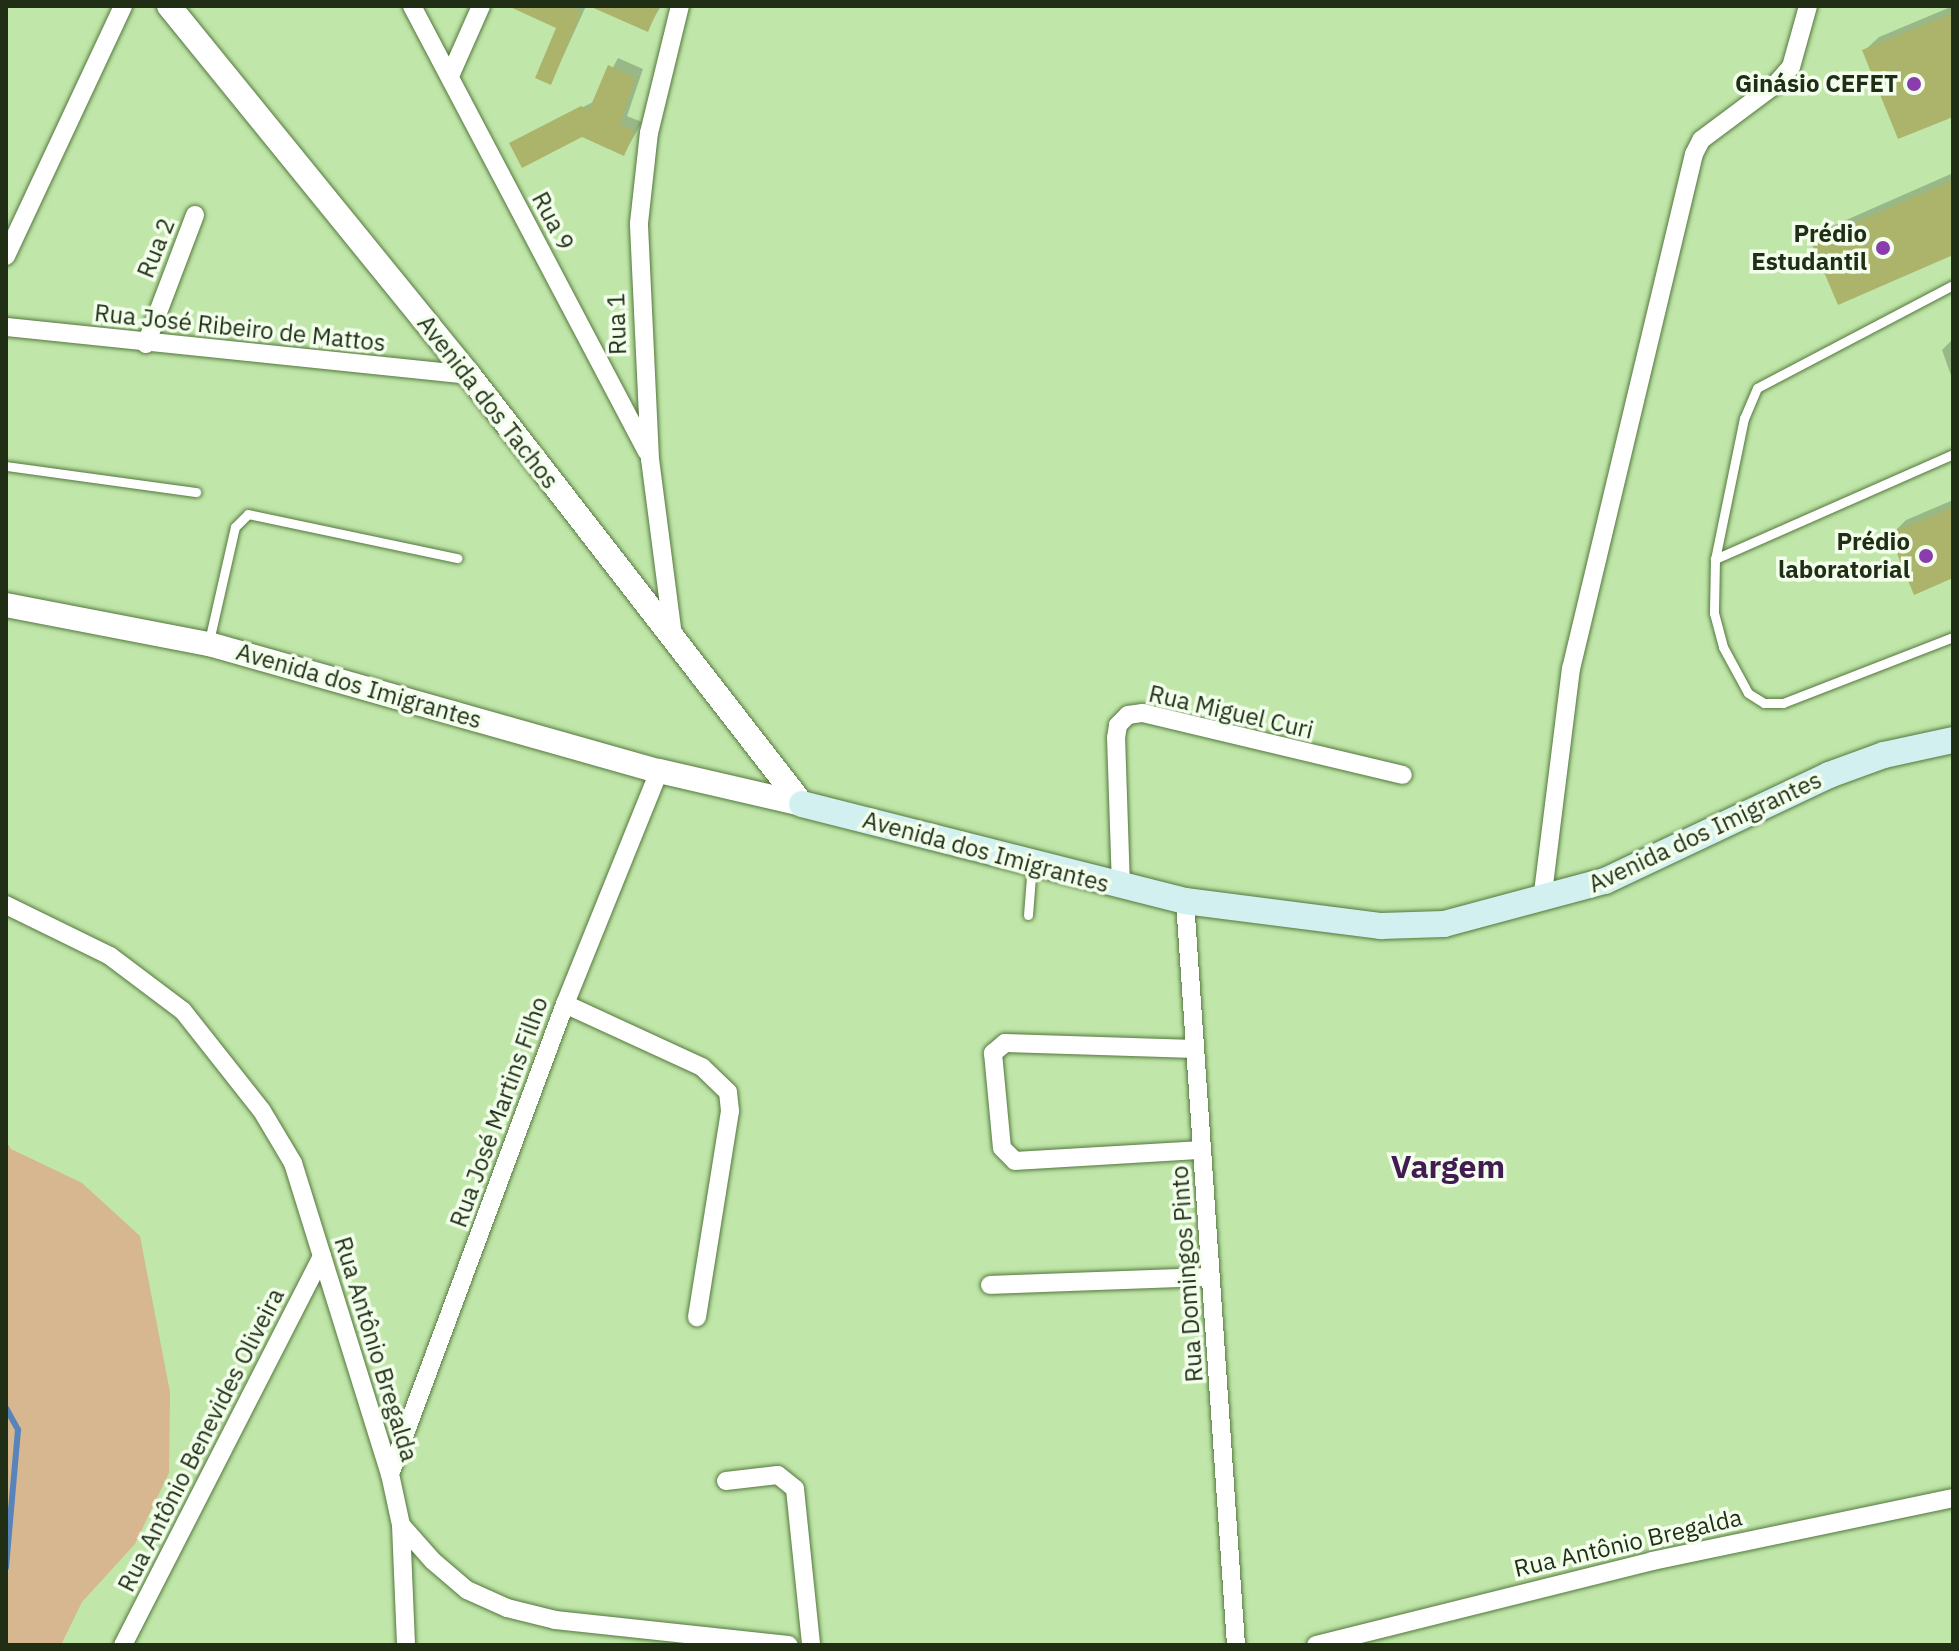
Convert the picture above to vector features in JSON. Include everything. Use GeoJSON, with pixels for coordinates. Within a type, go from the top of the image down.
{"type":"FeatureCollection","features":[{"type":"Feature","properties":{"kind":"main road","name":"Avenida dos Imigrantes"},"geometry":{"type":"LineString","coordinates":[[802,804],[1185,901],[1381,926],[1444,924],[1542,901],[1605,881],[1829,775],[1884,755],[1953,740]]}},
{"type":"Feature","properties":{"kind":"street"},"geometry":{"type":"LineString","coordinates":[[6,256],[123,6]]}},
{"type":"Feature","properties":{"kind":"street","name":"Avenida dos Tachos"},"geometry":{"type":"LineString","coordinates":[[169,6],[469,375],[802,804]]}},
{"type":"Feature","properties":{"kind":"street","name":"Rua 9"},"geometry":{"type":"LineString","coordinates":[[412,6],[650,459]]}},
{"type":"Feature","properties":{"kind":"street"},"geometry":{"type":"LineString","coordinates":[[450,76],[481,6]]}},
{"type":"Feature","properties":{"kind":"street","name":"Rua 1"},"geometry":{"type":"LineString","coordinates":[[674,643],[650,459],[639,223],[649,133],[680,6]]}},
{"type":"Feature","properties":{"kind":"street"},"geometry":{"type":"LineString","coordinates":[[1542,901],[1571,669],[1694,154],[1701,140],[1776,84],[1791,67],[1808,6]]}},
{"type":"Feature","properties":{"kind":"street","name":"Rua 2"},"geometry":{"type":"LineString","coordinates":[[146,344],[195,215]]}},
{"type":"Feature","properties":{"kind":"street","name":"Rua José Ribeiro de Mattos"},"geometry":{"type":"LineString","coordinates":[[6,327],[146,344],[469,375]]}},
{"type":"Feature","properties":{"kind":"street","name":"Avenida dos Imigrantes"},"geometry":{"type":"LineString","coordinates":[[6,605],[209,644],[659,771],[802,804]]}},
{"type":"Feature","properties":{"kind":"street","name":"Rua Miguel Curi"},"geometry":{"type":"LineString","coordinates":[[1121,887],[1116,738],[1118,725],[1128,715],[1143,713],[1403,775]]}},
{"type":"Feature","properties":{"kind":"street","name":"Rua José Martins Filho"},"geometry":{"type":"LineString","coordinates":[[390,1474],[565,1004],[659,771]]}},
{"type":"Feature","properties":{"kind":"street","name":"Rua Domingos Pinto"},"geometry":{"type":"LineString","coordinates":[[1185,901],[1236,1645]]}},
{"type":"Feature","properties":{"kind":"street","name":"Rua Antônio Bregalda"},"geometry":{"type":"LineString","coordinates":[[6,905],[110,956],[183,1011],[232,1068],[293,1163],[390,1474],[401,1525],[406,1645]]}},
{"type":"Feature","properties":{"kind":"street"},"geometry":{"type":"LineString","coordinates":[[565,1004],[702,1067],[728,1092],[730,1111],[697,1317]]}},
{"type":"Feature","properties":{"kind":"street"},"geometry":{"type":"LineString","coordinates":[[1195,1049],[1005,1043],[993,1053],[1002,1148],[1015,1161],[1202,1150]]}},
{"type":"Feature","properties":{"kind":"street","name":"Rua Antônio Benevides Oliveira"},"geometry":{"type":"LineString","coordinates":[[123,1645],[322,1256]]}},
{"type":"Feature","properties":{"kind":"street"},"geometry":{"type":"LineString","coordinates":[[990,1285],[1211,1277]]}},
{"type":"Feature","properties":{"kind":"street"},"geometry":{"type":"LineString","coordinates":[[726,1481],[778,1475],[795,1489],[811,1645]]}},
{"type":"Feature","properties":{"kind":"street","name":"Rua Antônio Bregalda"},"geometry":{"type":"LineString","coordinates":[[1316,1645],[1652,1561],[1953,1498]]}},
{"type":"Feature","properties":{"kind":"street"},"geometry":{"type":"LineString","coordinates":[[401,1525],[467,1590],[507,1608],[555,1620],[789,1645]]}},
{"type":"Feature","properties":{"kind":"lane"},"geometry":{"type":"LineString","coordinates":[[1953,285],[1757,388],[1744,418],[1715,559],[1714,613],[1723,647],[1748,693],[1764,703],[1783,703],[1953,637]]}},
{"type":"Feature","properties":{"kind":"lane"},"geometry":{"type":"LineString","coordinates":[[1715,559],[1953,454]]}},
{"type":"Feature","properties":{"kind":"lane"},"geometry":{"type":"LineString","coordinates":[[6,466],[196,492]]}},
{"type":"Feature","properties":{"kind":"lane"},"geometry":{"type":"LineString","coordinates":[[209,644],[235,527],[248,514],[457,558]]}},
{"type":"Feature","properties":{"kind":"lane"},"geometry":{"type":"LineString","coordinates":[[1028,915],[1032,864]]}},
{"type":"Feature","properties":{"kind":"shaded area"},"geometry":{"type":"Polygon","coordinates":[[[6,1141],[11,1149],[82,1183],[140,1236],[170,1392],[169,1473],[135,1544],[82,1602],[61,1645],[6,1645],[6,1141]]]}},
{"type":"Feature","properties":{"kind":"building"},"geometry":{"type":"Polygon","coordinates":[[[508,6],[567,6],[581,12],[551,85],[535,78],[556,28],[508,6]]]}},
{"type":"Feature","properties":{"kind":"building"},"geometry":{"type":"Polygon","coordinates":[[[589,6],[659,6],[648,32],[589,6]]]}},
{"type":"Feature","properties":{"kind":"building","name":"Ginásio CEFET"},"geometry":{"type":"Polygon","coordinates":[[[1953,13],[1953,117],[1898,139],[1862,50],[1953,13]]]}},
{"type":"Feature","properties":{"kind":"building"},"geometry":{"type":"Polygon","coordinates":[[[608,65],[636,78],[620,124],[635,131],[624,156],[582,137],[522,168],[509,143],[581,106],[589,110],[608,65]]]}},
{"type":"Feature","properties":{"kind":"building","name":"Prédio Estudantil"},"geometry":{"type":"Polygon","coordinates":[[[1953,180],[1953,255],[1838,305],[1811,242],[1953,180]]]}},
{"type":"Feature","properties":{"kind":"building","name":"Prédio laboratorial"},"geometry":{"type":"Polygon","coordinates":[[[1953,507],[1953,578],[1914,595],[1889,534],[1953,507]]]}},
{"type":"Feature","properties":{"kind":"waterway"},"geometry":{"type":"LineString","coordinates":[[6,1408],[18,1430],[6,1567]]}},
{"type":"Feature","properties":{"kind":"place","name":"Ginásio CEFET"},"geometry":{"type":"Point","coordinates":[1914,84]}},
{"type":"Feature","properties":{"kind":"place","name":"Prédio Estudantil"},"geometry":{"type":"Point","coordinates":[1883,248]}},
{"type":"Feature","properties":{"kind":"place","name":"Prédio laboratorial"},"geometry":{"type":"Point","coordinates":[1926,556]}},
{"type":"Feature","properties":{"kind":"district","name":"Vargem"},"geometry":{"type":"Point","coordinates":[1448,1166]}}]}
